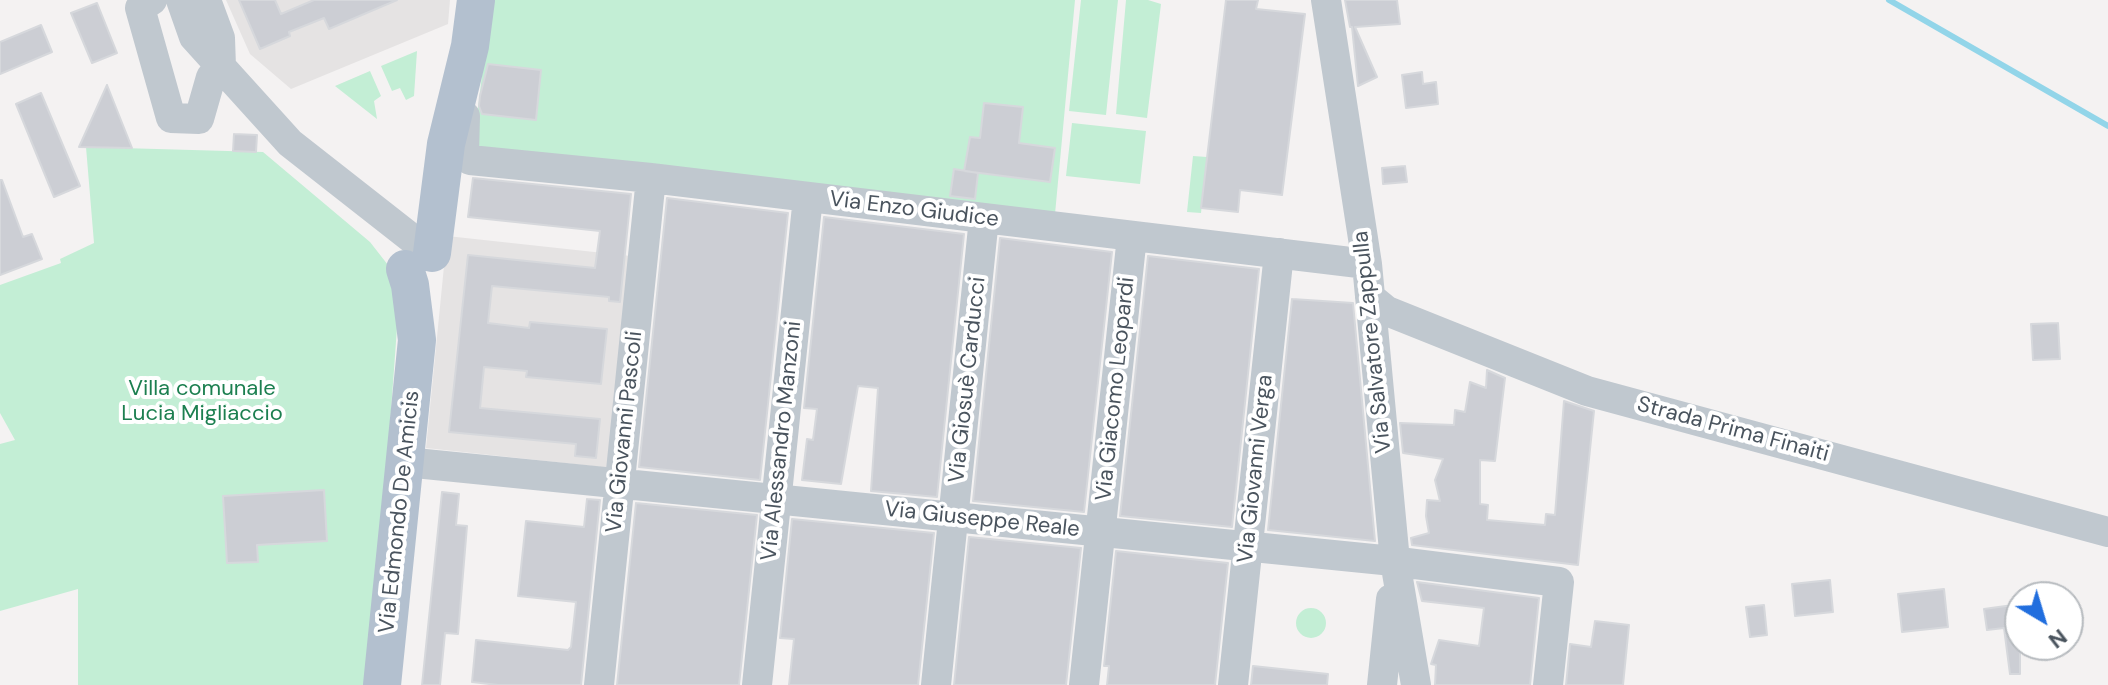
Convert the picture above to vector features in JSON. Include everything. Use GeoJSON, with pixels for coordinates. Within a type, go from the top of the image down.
{"type":"FeatureCollection","features":[{"type":"Feature","properties":{"kind":"main road"},"geometry":{"type":"LineString","coordinates":[[417,255],[436,133],[462,0]]}},
{"type":"Feature","properties":{"kind":"main road"},"geometry":{"type":"LineString","coordinates":[[417,255],[470,46],[476,0]]}},
{"type":"Feature","properties":{"kind":"main road","name":"Via Edmondo De Amicis"},"geometry":{"type":"LineString","coordinates":[[382,685],[417,340],[410,285],[417,255]]}},
{"type":"Feature","properties":{"kind":"street"},"geometry":{"type":"LineString","coordinates":[[152,0],[140,8],[171,118],[199,119],[211,77],[221,67],[220,38],[206,0]]}},
{"type":"Feature","properties":{"kind":"street"},"geometry":{"type":"LineString","coordinates":[[181,0],[194,37],[290,143],[417,255]]}},
{"type":"Feature","properties":{"kind":"street","name":"Via Salvatore Zappulla"},"geometry":{"type":"LineString","coordinates":[[1326,0],[1367,264],[1395,561],[1416,685]]}},
{"type":"Feature","properties":{"kind":"street","name":"Via Enzo Giudice"},"geometry":{"type":"LineString","coordinates":[[470,46],[464,154],[470,160],[651,178],[1367,264]]}},
{"type":"Feature","properties":{"kind":"street","name":"Via Giovanni Pascoli"},"geometry":{"type":"LineString","coordinates":[[599,685],[651,178]]}},
{"type":"Feature","properties":{"kind":"street","name":"Via Alessandro Manzoni"},"geometry":{"type":"LineString","coordinates":[[757,685],[808,197]]}},
{"type":"Feature","properties":{"kind":"street","name":"Via Giosuè Carducci"},"geometry":{"type":"LineString","coordinates":[[936,685],[984,218]]}},
{"type":"Feature","properties":{"kind":"street","name":"Via Giacomo Leopardi"},"geometry":{"type":"LineString","coordinates":[[1084,685],[1132,236]]}},
{"type":"Feature","properties":{"kind":"street","name":"Via Giovanni Verga"},"geometry":{"type":"LineString","coordinates":[[1233,685],[1279,253]]}},
{"type":"Feature","properties":{"kind":"street","name":"Strada Prima Finaiti"},"geometry":{"type":"LineString","coordinates":[[1370,297],[1387,311],[1587,391],[2108,532]]}},
{"type":"Feature","properties":{"kind":"street","name":"Via Giuseppe Reale"},"geometry":{"type":"LineString","coordinates":[[405,462],[1395,561],[1559,582],[1548,685]]}},
{"type":"Feature","properties":{"kind":"street"},"geometry":{"type":"LineString","coordinates":[[1382,685],[1395,561]]}},
{"type":"Feature","properties":{"kind":"shaded area"},"geometry":{"type":"Polygon","coordinates":[[[226,0],[450,0],[448,24],[291,89],[250,54],[226,0]]]}},
{"type":"Feature","properties":{"kind":"shaded area"},"geometry":{"type":"Polygon","coordinates":[[[447,236],[631,256],[610,468],[426,448],[447,236]]]}},
{"type":"Feature","properties":{"kind":"green space"},"geometry":{"type":"Polygon","coordinates":[[[491,0],[1075,0],[1055,214],[473,150],[491,0]]]}},
{"type":"Feature","properties":{"kind":"green space"},"geometry":{"type":"Polygon","coordinates":[[[1081,0],[1118,0],[1106,115],[1069,111],[1081,0]]]}},
{"type":"Feature","properties":{"kind":"green space"},"geometry":{"type":"Polygon","coordinates":[[[1126,0],[1148,0],[1161,4],[1147,118],[1116,114],[1126,0]]]}},
{"type":"Feature","properties":{"kind":"green space"},"geometry":{"type":"Polygon","coordinates":[[[417,51],[414,96],[406,100],[400,88],[392,91],[381,66],[417,51]]]}},
{"type":"Feature","properties":{"kind":"green space"},"geometry":{"type":"Polygon","coordinates":[[[370,71],[381,96],[374,101],[377,119],[335,86],[370,71]]]}},
{"type":"Feature","properties":{"kind":"green space"},"geometry":{"type":"Polygon","coordinates":[[[1072,123],[1146,131],[1140,184],[1066,176],[1072,123]]]}},
{"type":"Feature","properties":{"kind":"green space","name":"Villa comunale Lucia Migliaccio"},"geometry":{"type":"Polygon","coordinates":[[[86,147],[263,152],[370,242],[388,265],[399,300],[386,480],[365,685],[78,685],[78,589],[0,611],[0,444],[15,440],[0,413],[0,285],[61,263],[60,259],[94,243],[86,147]]]}},
{"type":"Feature","properties":{"kind":"green space"},"geometry":{"type":"Polygon","coordinates":[[[1193,156],[1207,157],[1201,213],[1187,212],[1193,156]]]}},
{"type":"Feature","properties":{"kind":"green space"},"geometry":{"type":"Polygon","coordinates":[[[1311,608],[1322,612],[1326,623],[1322,634],[1311,638],[1300,634],[1296,623],[1300,612],[1311,608]]]}},
{"type":"Feature","properties":{"kind":"building"},"geometry":{"type":"Polygon","coordinates":[[[239,0],[275,0],[281,14],[314,0],[397,0],[329,29],[324,18],[289,32],[290,36],[260,49],[239,0]]]}},
{"type":"Feature","properties":{"kind":"building"},"geometry":{"type":"Polygon","coordinates":[[[1226,0],[1258,0],[1256,9],[1305,14],[1282,195],[1240,190],[1238,212],[1201,208],[1226,0]]]}},
{"type":"Feature","properties":{"kind":"building"},"geometry":{"type":"Polygon","coordinates":[[[1345,0],[1397,0],[1400,24],[1355,27],[1377,77],[1358,86],[1352,27],[1345,0]]]}},
{"type":"Feature","properties":{"kind":"building"},"geometry":{"type":"Polygon","coordinates":[[[97,3],[117,53],[92,63],[71,13],[97,3]]]}},
{"type":"Feature","properties":{"kind":"building"},"geometry":{"type":"Polygon","coordinates":[[[41,25],[52,52],[0,74],[0,42],[41,25]]]}},
{"type":"Feature","properties":{"kind":"building"},"geometry":{"type":"Polygon","coordinates":[[[488,64],[541,70],[536,120],[482,114],[480,96],[488,64]]]}},
{"type":"Feature","properties":{"kind":"building"},"geometry":{"type":"Polygon","coordinates":[[[1422,72],[1423,84],[1436,82],[1438,104],[1406,108],[1402,75],[1422,72]]]}},
{"type":"Feature","properties":{"kind":"building"},"geometry":{"type":"Polygon","coordinates":[[[107,85],[132,148],[79,147],[107,85]]]}},
{"type":"Feature","properties":{"kind":"building"},"geometry":{"type":"Polygon","coordinates":[[[41,93],[80,186],[54,197],[16,104],[41,93]]]}},
{"type":"Feature","properties":{"kind":"building"},"geometry":{"type":"Polygon","coordinates":[[[984,103],[1023,107],[1019,143],[1055,148],[1050,182],[964,171],[970,137],[980,138],[984,103]]]}},
{"type":"Feature","properties":{"kind":"building"},"geometry":{"type":"Polygon","coordinates":[[[234,134],[257,135],[256,152],[233,151],[234,134]]]}},
{"type":"Feature","properties":{"kind":"building"},"geometry":{"type":"Polygon","coordinates":[[[1405,166],[1407,182],[1383,184],[1382,168],[1405,166]]]}},
{"type":"Feature","properties":{"kind":"building"},"geometry":{"type":"Polygon","coordinates":[[[954,169],[978,173],[975,199],[950,196],[954,169]]]}},
{"type":"Feature","properties":{"kind":"building"},"geometry":{"type":"Polygon","coordinates":[[[473,178],[631,194],[620,302],[609,301],[609,297],[492,286],[488,323],[529,328],[530,322],[607,329],[601,384],[526,377],[527,371],[484,367],[480,408],[600,419],[596,458],[575,456],[576,444],[449,432],[468,255],[595,268],[600,231],[468,217],[473,178]]]}},
{"type":"Feature","properties":{"kind":"building"},"geometry":{"type":"Polygon","coordinates":[[[0,180],[23,237],[32,234],[42,259],[0,275],[0,180]]]}},
{"type":"Feature","properties":{"kind":"building"},"geometry":{"type":"Polygon","coordinates":[[[667,198],[788,213],[760,480],[639,467],[667,198]]]}},
{"type":"Feature","properties":{"kind":"building"},"geometry":{"type":"Polygon","coordinates":[[[824,217],[964,234],[937,497],[871,491],[878,388],[858,386],[841,484],[802,480],[807,439],[813,440],[817,409],[804,408],[824,217]]]}},
{"type":"Feature","properties":{"kind":"building"},"geometry":{"type":"Polygon","coordinates":[[[1000,238],[1112,252],[1084,512],[973,501],[1000,238]]]}},
{"type":"Feature","properties":{"kind":"building"},"geometry":{"type":"Polygon","coordinates":[[[1148,256],[1259,269],[1232,527],[1120,516],[1148,256]]]}},
{"type":"Feature","properties":{"kind":"building"},"geometry":{"type":"Polygon","coordinates":[[[1292,299],[1353,303],[1375,541],[1268,530],[1292,299]]]}},
{"type":"Feature","properties":{"kind":"building"},"geometry":{"type":"Polygon","coordinates":[[[2058,323],[2060,359],[2033,360],[2031,324],[2058,323]]]}},
{"type":"Feature","properties":{"kind":"building"},"geometry":{"type":"Polygon","coordinates":[[[1487,370],[1505,378],[1495,461],[1480,460],[1480,504],[1488,505],[1487,520],[1545,525],[1546,514],[1555,515],[1564,401],[1594,411],[1578,565],[1412,545],[1411,538],[1429,533],[1427,500],[1440,501],[1435,480],[1443,459],[1403,453],[1400,423],[1454,425],[1455,410],[1465,412],[1470,382],[1486,388],[1487,370]]]}},
{"type":"Feature","properties":{"kind":"building"},"geometry":{"type":"Polygon","coordinates":[[[324,490],[327,541],[257,545],[258,562],[227,563],[223,496],[324,490]]]}},
{"type":"Feature","properties":{"kind":"building"},"geometry":{"type":"Polygon","coordinates":[[[442,492],[459,494],[456,525],[467,526],[458,634],[445,633],[440,685],[422,685],[442,492]]]}},
{"type":"Feature","properties":{"kind":"building"},"geometry":{"type":"Polygon","coordinates":[[[587,499],[600,500],[581,685],[472,682],[476,640],[568,650],[571,647],[576,602],[518,596],[526,521],[584,527],[587,499]]]}},
{"type":"Feature","properties":{"kind":"building"},"geometry":{"type":"Polygon","coordinates":[[[636,503],[757,515],[739,685],[617,685],[636,503]]]}},
{"type":"Feature","properties":{"kind":"building"},"geometry":{"type":"Polygon","coordinates":[[[792,519],[934,533],[918,685],[789,685],[794,639],[780,638],[792,519]]]}},
{"type":"Feature","properties":{"kind":"building"},"geometry":{"type":"Polygon","coordinates":[[[969,537],[1081,548],[1066,685],[954,685],[969,537]]]}},
{"type":"Feature","properties":{"kind":"building"},"geometry":{"type":"Polygon","coordinates":[[[1116,551],[1228,563],[1215,685],[1107,685],[1109,666],[1104,666],[1116,551]]]}},
{"type":"Feature","properties":{"kind":"building"},"geometry":{"type":"Polygon","coordinates":[[[1830,580],[1833,612],[1795,616],[1792,584],[1830,580]]]}},
{"type":"Feature","properties":{"kind":"building"},"geometry":{"type":"Polygon","coordinates":[[[1417,582],[1539,598],[1530,685],[1435,685],[1436,665],[1431,664],[1439,640],[1479,646],[1484,608],[1422,601],[1417,582]]]}},
{"type":"Feature","properties":{"kind":"building"},"geometry":{"type":"Polygon","coordinates":[[[1944,589],[1948,627],[1902,632],[1898,594],[1944,589]]]}},
{"type":"Feature","properties":{"kind":"building"},"geometry":{"type":"Polygon","coordinates":[[[1764,605],[1767,635],[1750,637],[1746,607],[1764,605]]]}},
{"type":"Feature","properties":{"kind":"building"},"geometry":{"type":"Polygon","coordinates":[[[2004,606],[2004,628],[1987,630],[1984,609],[2004,606]]]}},
{"type":"Feature","properties":{"kind":"building"},"geometry":{"type":"Polygon","coordinates":[[[1595,621],[1629,625],[1623,685],[1566,685],[1570,644],[1591,647],[1595,621]]]}},
{"type":"Feature","properties":{"kind":"building"},"geometry":{"type":"Polygon","coordinates":[[[2008,661],[2020,661],[2020,674],[2010,674],[2008,661]]]}},
{"type":"Feature","properties":{"kind":"building"},"geometry":{"type":"Polygon","coordinates":[[[1253,666],[1328,674],[1327,685],[1251,685],[1253,666]]]}},
{"type":"Feature","properties":{"kind":"waterway"},"geometry":{"type":"LineString","coordinates":[[1889,0],[2108,126]]}}]}
